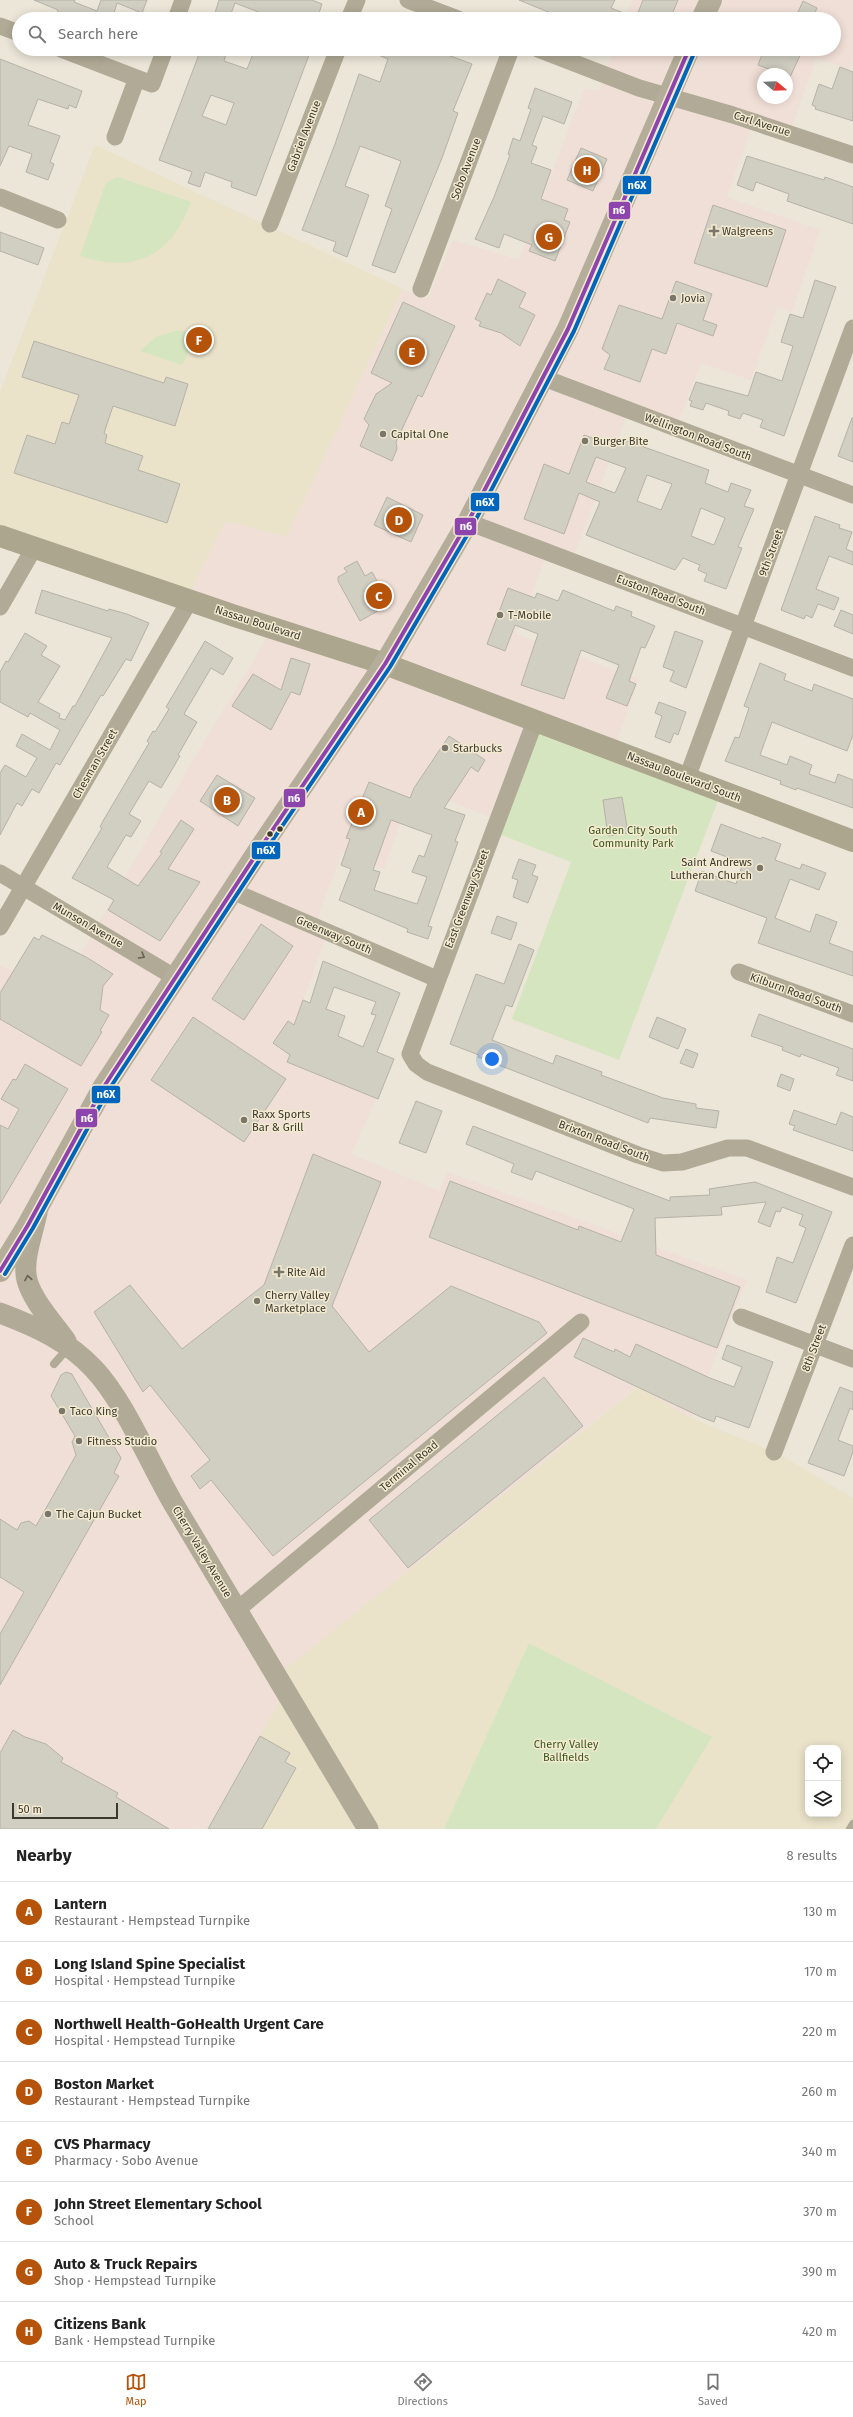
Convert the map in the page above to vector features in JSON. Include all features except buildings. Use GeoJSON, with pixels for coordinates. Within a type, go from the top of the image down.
{"type":"FeatureCollection","features":[{"type":"Feature","properties":{"kind":"main road"},"geometry":{"type":"LineString","coordinates":[[705,12],[711,0]]}},
{"type":"Feature","properties":{"kind":"main road"},"geometry":{"type":"LineString","coordinates":[[0,1271],[39,1206],[103,1088],[232,891],[385,664],[468,522],[544,378],[578,308],[686,56]]}},
{"type":"Feature","properties":{"kind":"main road","name":"Nassau Boulevard"},"geometry":{"type":"LineString","coordinates":[[0,536],[385,664],[515,713]]}},
{"type":"Feature","properties":{"kind":"main road","name":"Nassau Boulevard South"},"geometry":{"type":"LineString","coordinates":[[515,713],[853,841]]}},
{"type":"Feature","properties":{"kind":"street"},"geometry":{"type":"LineString","coordinates":[[179,12],[183,0]]}},
{"type":"Feature","properties":{"kind":"street"},"geometry":{"type":"LineString","coordinates":[[352,12],[357,0]]}},
{"type":"Feature","properties":{"kind":"street"},"geometry":{"type":"LineString","coordinates":[[408,0],[440,12]]}},
{"type":"Feature","properties":{"kind":"street"},"geometry":{"type":"LineString","coordinates":[[0,26],[12,30]]}},
{"type":"Feature","properties":{"kind":"street"},"geometry":{"type":"LineString","coordinates":[[79,56],[145,81]]}},
{"type":"Feature","properties":{"kind":"street"},"geometry":{"type":"LineString","coordinates":[[115,137],[145,81],[161,56]]}},
{"type":"Feature","properties":{"kind":"street","name":"Gabriel Avenue"},"geometry":{"type":"LineString","coordinates":[[270,224],[335,56]]}},
{"type":"Feature","properties":{"kind":"street","name":"Sobo Avenue"},"geometry":{"type":"LineString","coordinates":[[421,289],[508,56]]}},
{"type":"Feature","properties":{"kind":"street","name":"Carl Avenue"},"geometry":{"type":"LineString","coordinates":[[556,56],[639,88],[669,95],[853,155]]}},
{"type":"Feature","properties":{"kind":"street"},"geometry":{"type":"LineString","coordinates":[[0,197],[58,220]]}},
{"type":"Feature","properties":{"kind":"street","name":"9th Street"},"geometry":{"type":"LineString","coordinates":[[687,778],[853,328]]}},
{"type":"Feature","properties":{"kind":"street","name":"Wellington Road South"},"geometry":{"type":"LineString","coordinates":[[544,378],[853,495]]}},
{"type":"Feature","properties":{"kind":"street","name":"Euston Road South"},"geometry":{"type":"LineString","coordinates":[[468,522],[853,668]]}},
{"type":"Feature","properties":{"kind":"street"},"geometry":{"type":"LineString","coordinates":[[0,607],[34,548]]}},
{"type":"Feature","properties":{"kind":"street","name":"Chesman Street"},"geometry":{"type":"LineString","coordinates":[[0,928],[190,600]]}},
{"type":"Feature","properties":{"kind":"street","name":"East Greenway Street"},"geometry":{"type":"LineString","coordinates":[[426,1072],[416,1064],[410,1054],[535,721]]}},
{"type":"Feature","properties":{"kind":"street","name":"Munson Avenue"},"geometry":{"type":"LineString","coordinates":[[0,874],[176,978]]}},
{"type":"Feature","properties":{"kind":"street","name":"Greenway South"},"geometry":{"type":"LineString","coordinates":[[232,891],[437,979]]}},
{"type":"Feature","properties":{"kind":"street","name":"Kilburn Road South"},"geometry":{"type":"LineString","coordinates":[[739,972],[853,1014]]}},
{"type":"Feature","properties":{"kind":"street","name":"Brixton Road South"},"geometry":{"type":"LineString","coordinates":[[426,1072],[638,1155],[663,1162],[682,1162],[728,1148],[747,1148],[853,1187]]}},
{"type":"Feature","properties":{"kind":"street"},"geometry":{"type":"LineString","coordinates":[[39,1206],[29,1252],[27,1280],[34,1294],[69,1346]]}},
{"type":"Feature","properties":{"kind":"street","name":"8th Street"},"geometry":{"type":"LineString","coordinates":[[774,1452],[853,1245]]}},
{"type":"Feature","properties":{"kind":"street","name":"Cherry Valley Avenue"},"geometry":{"type":"LineString","coordinates":[[0,1313],[34,1327],[69,1346],[95,1370],[110,1390],[156,1474],[368,1829]]}},
{"type":"Feature","properties":{"kind":"street"},"geometry":{"type":"LineString","coordinates":[[740,1317],[853,1359]]}},
{"type":"Feature","properties":{"kind":"street","name":"Terminal Road"},"geometry":{"type":"LineString","coordinates":[[237,1610],[582,1322]]}},
{"type":"Feature","properties":{"kind":"lane"},"geometry":{"type":"LineString","coordinates":[[54,1364],[69,1346]]}},
{"type":"Feature","properties":{"kind":"lane"},"geometry":{"type":"LineString","coordinates":[[850,1829],[853,1824]]}},
{"type":"Feature","properties":{"kind":"shaded area"},"geometry":{"type":"Polygon","coordinates":[[[633,0],[853,0],[853,60],[850,69],[816,58],[790,132],[754,120],[727,197],[820,230],[792,312],[777,307],[751,380],[701,363],[676,427],[629,410],[572,560],[548,552],[516,634],[639,679],[611,757],[503,822],[413,786],[384,869],[342,852],[319,914],[324,942],[296,1021],[394,1059],[351,1154],[440,1191],[447,1172],[747,1280],[691,1418],[637,1387],[275,1678],[284,1693],[207,1829],[0,1829],[0,965],[57,995],[193,760],[267,638],[191,590],[226,521],[287,537],[403,289],[428,299],[453,240],[519,260],[584,89],[599,90],[611,56],[841,56],[841,12],[629,12],[633,0]]]}},
{"type":"Feature","properties":{"kind":"shaded area"},"geometry":{"type":"Polygon","coordinates":[[[95,145],[403,289],[287,537],[226,521],[191,590],[0,529],[0,392],[95,145]]]}},
{"type":"Feature","properties":{"kind":"shaded area"},"geometry":{"type":"Polygon","coordinates":[[[638,1387],[691,1418],[779,1454],[853,1498],[853,1829],[656,1829],[712,1737],[529,1643],[444,1829],[207,1829],[284,1693],[274,1678],[638,1387]]]}},
{"type":"Feature","properties":{"kind":"green space"},"geometry":{"type":"Polygon","coordinates":[[[118,177],[191,202],[183,221],[173,236],[162,248],[149,256],[134,261],[118,263],[100,261],[80,256],[106,183],[118,177]]]}},
{"type":"Feature","properties":{"kind":"green space"},"geometry":{"type":"Polygon","coordinates":[[[178,330],[197,335],[182,365],[140,351],[156,337],[178,330]]]}},
{"type":"Feature","properties":{"kind":"green space","name":"Garden City South Community Park"},"geometry":{"type":"Polygon","coordinates":[[[538,730],[719,798],[619,1060],[512,1019],[571,862],[499,834],[538,730]]]}},
{"type":"Feature","properties":{"kind":"green space","name":"Cherry Valley Ballfields"},"geometry":{"type":"Polygon","coordinates":[[[529,1643],[712,1737],[656,1829],[444,1829],[529,1643]]]}},
{"type":"Feature","properties":{"kind":"transit line","name":"n6"},"geometry":{"type":"LineString","coordinates":[[0,1271],[28,1225],[103,1088],[261,847],[385,664],[468,522],[568,329],[686,56]]}},
{"type":"Feature","properties":{"kind":"transit line","name":"n6X"},"geometry":{"type":"LineString","coordinates":[[5,1274],[33,1228],[108,1091],[266,850],[390,667],[473,525],[574,331],[693,56]]}},
{"type":"Feature","properties":{"kind":"place","name":"Citizens Bank"},"geometry":{"type":"Point","coordinates":[587,170]}},
{"type":"Feature","properties":{"kind":"place","name":"Walgreens"},"geometry":{"type":"Point","coordinates":[714,231]}},
{"type":"Feature","properties":{"kind":"place","name":"Auto & Truck Repairs"},"geometry":{"type":"Point","coordinates":[549,237]}},
{"type":"Feature","properties":{"kind":"place","name":"Jovia"},"geometry":{"type":"Point","coordinates":[673,298]}},
{"type":"Feature","properties":{"kind":"place","name":"John Street Elementary School"},"geometry":{"type":"Point","coordinates":[199,340]}},
{"type":"Feature","properties":{"kind":"place","name":"CVS Pharmacy"},"geometry":{"type":"Point","coordinates":[412,352]}},
{"type":"Feature","properties":{"kind":"place","name":"Capital One"},"geometry":{"type":"Point","coordinates":[383,434]}},
{"type":"Feature","properties":{"kind":"place","name":"Burger Bite"},"geometry":{"type":"Point","coordinates":[585,441]}},
{"type":"Feature","properties":{"kind":"place","name":"Boston Market"},"geometry":{"type":"Point","coordinates":[399,520]}},
{"type":"Feature","properties":{"kind":"place","name":"Northwell Health-GoHealth Urgent Care"},"geometry":{"type":"Point","coordinates":[379,596]}},
{"type":"Feature","properties":{"kind":"place","name":"T-Mobile"},"geometry":{"type":"Point","coordinates":[500,615]}},
{"type":"Feature","properties":{"kind":"place","name":"Starbucks"},"geometry":{"type":"Point","coordinates":[445,748]}},
{"type":"Feature","properties":{"kind":"place","name":"Long Island Spine Specialist"},"geometry":{"type":"Point","coordinates":[227,800]}},
{"type":"Feature","properties":{"kind":"place","name":"Lantern"},"geometry":{"type":"Point","coordinates":[361,812]}},
{"type":"Feature","properties":{"kind":"place","name":"Saint Andrews Lutheran Church"},"geometry":{"type":"Point","coordinates":[760,868]}},
{"type":"Feature","properties":{"kind":"place","name":"Raxx Sports Bar & Grill"},"geometry":{"type":"Point","coordinates":[244,1120]}},
{"type":"Feature","properties":{"kind":"place","name":"Rite Aid"},"geometry":{"type":"Point","coordinates":[279,1272]}},
{"type":"Feature","properties":{"kind":"place","name":"Cherry Valley Marketplace"},"geometry":{"type":"Point","coordinates":[257,1301]}},
{"type":"Feature","properties":{"kind":"place","name":"Taco King"},"geometry":{"type":"Point","coordinates":[62,1411]}},
{"type":"Feature","properties":{"kind":"place","name":"Fitness Studio"},"geometry":{"type":"Point","coordinates":[79,1441]}},
{"type":"Feature","properties":{"kind":"place","name":"The Cajun Bucket"},"geometry":{"type":"Point","coordinates":[48,1514]}}]}
